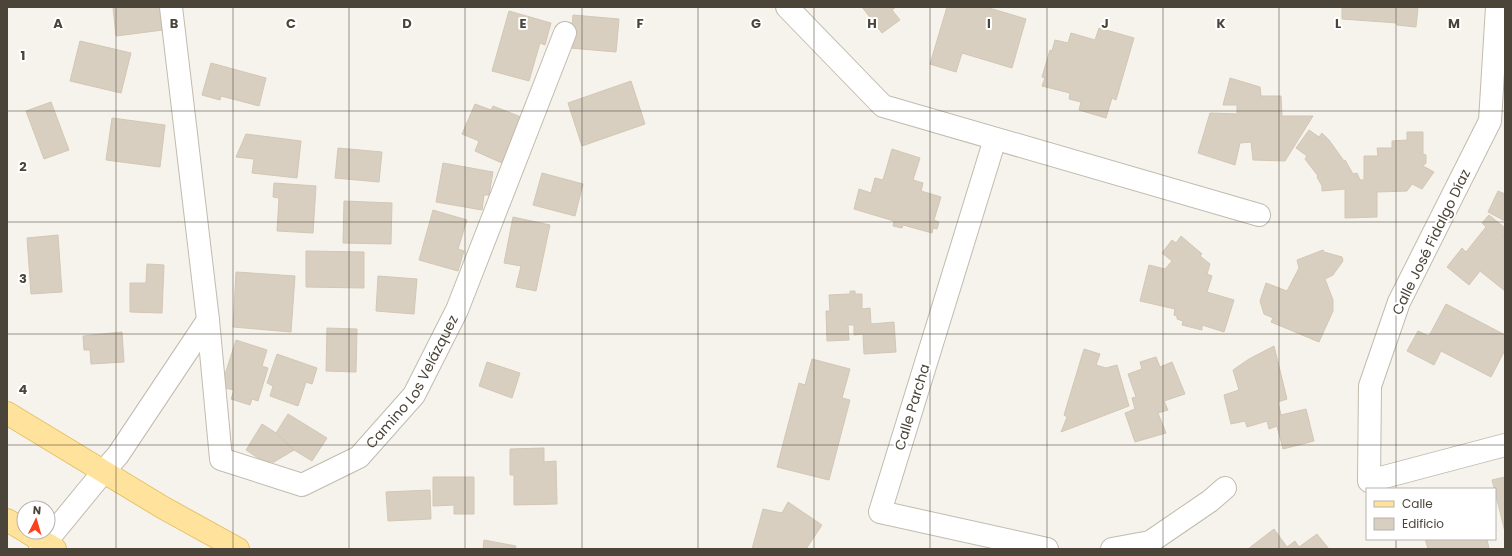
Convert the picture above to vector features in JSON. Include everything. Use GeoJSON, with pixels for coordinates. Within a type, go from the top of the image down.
{"type":"FeatureCollection","features":[{"type":"Feature","properties":{"kind":"main road"},"geometry":{"type":"LineString","coordinates":[[7,413],[162,506],[238,549]]}},
{"type":"Feature","properties":{"kind":"main road"},"geometry":{"type":"LineString","coordinates":[[7,520],[16,525]]}},
{"type":"Feature","properties":{"kind":"street"},"geometry":{"type":"LineString","coordinates":[[42,543],[118,456],[208,320],[171,7]]}},
{"type":"Feature","properties":{"kind":"street"},"geometry":{"type":"LineString","coordinates":[[787,7],[883,106],[1259,215]]}},
{"type":"Feature","properties":{"kind":"street","name":"Calle José Fidalgo Díaz"},"geometry":{"type":"LineString","coordinates":[[1497,7],[1490,121],[1399,302],[1370,386],[1369,481],[1505,445]]}},
{"type":"Feature","properties":{"kind":"street","name":"Camino Los Velázquez"},"geometry":{"type":"LineString","coordinates":[[208,320],[221,459],[302,485],[359,457],[414,395],[457,310],[565,33]]}},
{"type":"Feature","properties":{"kind":"street","name":"Calle Parcha"},"geometry":{"type":"LineString","coordinates":[[995,139],[880,512],[1047,549]]}},
{"type":"Feature","properties":{"kind":"street"},"geometry":{"type":"LineString","coordinates":[[1112,549],[1150,542],[1210,501],[1225,488]]}},
{"type":"Feature","properties":{"kind":"building"},"geometry":{"type":"Polygon","coordinates":[[[113,7],[161,7],[163,30],[116,36],[113,7]]]}},
{"type":"Feature","properties":{"kind":"building"},"geometry":{"type":"Polygon","coordinates":[[[862,7],[896,7],[892,10],[900,20],[882,33],[862,7]]]}},
{"type":"Feature","properties":{"kind":"building"},"geometry":{"type":"Polygon","coordinates":[[[947,7],[986,7],[1026,19],[1012,68],[962,53],[956,72],[930,64],[947,7]]]}},
{"type":"Feature","properties":{"kind":"building"},"geometry":{"type":"Polygon","coordinates":[[[1342,7],[1418,7],[1416,27],[1397,25],[1397,23],[1342,19],[1342,7]]]}},
{"type":"Feature","properties":{"kind":"building"},"geometry":{"type":"Polygon","coordinates":[[[509,11],[551,23],[545,45],[540,43],[529,81],[492,71],[509,11]]]}},
{"type":"Feature","properties":{"kind":"building"},"geometry":{"type":"Polygon","coordinates":[[[573,15],[619,19],[616,52],[570,48],[573,15]]]}},
{"type":"Feature","properties":{"kind":"building"},"geometry":{"type":"Polygon","coordinates":[[[1099,28],[1134,38],[1116,100],[1112,98],[1106,118],[1079,110],[1081,102],[1069,99],[1070,93],[1042,86],[1045,78],[1042,77],[1050,50],[1052,51],[1055,40],[1068,43],[1071,33],[1095,40],[1099,28]]]}},
{"type":"Feature","properties":{"kind":"building"},"geometry":{"type":"Polygon","coordinates":[[[80,41],[131,53],[121,93],[70,81],[80,41]]]}},
{"type":"Feature","properties":{"kind":"building"},"geometry":{"type":"Polygon","coordinates":[[[211,63],[266,78],[259,106],[221,96],[220,100],[202,95],[211,63]]]}},
{"type":"Feature","properties":{"kind":"building"},"geometry":{"type":"Polygon","coordinates":[[[1230,78],[1260,87],[1261,96],[1281,96],[1282,116],[1313,116],[1285,161],[1253,160],[1251,142],[1240,143],[1235,165],[1198,153],[1210,113],[1237,114],[1237,105],[1223,105],[1230,78]]]}},
{"type":"Feature","properties":{"kind":"building"},"geometry":{"type":"Polygon","coordinates":[[[631,81],[645,124],[582,146],[568,103],[631,81]]]}},
{"type":"Feature","properties":{"kind":"building"},"geometry":{"type":"Polygon","coordinates":[[[51,102],[69,150],[44,159],[26,111],[51,102]]]}},
{"type":"Feature","properties":{"kind":"building"},"geometry":{"type":"Polygon","coordinates":[[[475,104],[491,110],[493,106],[521,117],[502,163],[475,151],[479,141],[462,134],[475,104]]]}},
{"type":"Feature","properties":{"kind":"building"},"geometry":{"type":"Polygon","coordinates":[[[112,118],[165,125],[160,167],[106,160],[112,118]]]}},
{"type":"Feature","properties":{"kind":"building"},"geometry":{"type":"Polygon","coordinates":[[[1309,130],[1319,137],[1322,133],[1344,161],[1345,160],[1353,174],[1357,173],[1360,180],[1364,180],[1364,156],[1378,156],[1377,148],[1392,148],[1392,141],[1407,140],[1407,132],[1423,132],[1423,154],[1426,155],[1426,163],[1423,166],[1434,172],[1422,189],[1412,184],[1407,191],[1377,192],[1377,217],[1345,218],[1345,189],[1322,191],[1322,186],[1317,177],[1318,176],[1305,159],[1307,156],[1296,148],[1309,130]]]}},
{"type":"Feature","properties":{"kind":"building"},"geometry":{"type":"Polygon","coordinates":[[[246,134],[301,141],[297,178],[252,173],[254,159],[236,157],[246,134]]]}},
{"type":"Feature","properties":{"kind":"building"},"geometry":{"type":"Polygon","coordinates":[[[338,148],[382,152],[379,182],[335,178],[338,148]]]}},
{"type":"Feature","properties":{"kind":"building"},"geometry":{"type":"Polygon","coordinates":[[[892,149],[920,158],[913,180],[923,183],[921,191],[941,197],[934,220],[939,222],[937,229],[933,228],[932,233],[903,225],[902,228],[893,226],[894,221],[854,209],[859,189],[871,193],[875,178],[883,180],[892,149]]]}},
{"type":"Feature","properties":{"kind":"building"},"geometry":{"type":"Polygon","coordinates":[[[443,163],[493,172],[489,195],[484,195],[482,210],[436,202],[443,163]]]}},
{"type":"Feature","properties":{"kind":"building"},"geometry":{"type":"Polygon","coordinates":[[[542,173],[583,184],[575,216],[533,205],[542,173]]]}},
{"type":"Feature","properties":{"kind":"building"},"geometry":{"type":"Polygon","coordinates":[[[274,183],[316,186],[313,233],[277,231],[279,198],[273,197],[274,183]]]}},
{"type":"Feature","properties":{"kind":"building"},"geometry":{"type":"Polygon","coordinates":[[[1498,191],[1505,194],[1505,221],[1488,212],[1498,191]]]}},
{"type":"Feature","properties":{"kind":"building"},"geometry":{"type":"Polygon","coordinates":[[[344,201],[392,203],[391,244],[343,243],[344,201]]]}},
{"type":"Feature","properties":{"kind":"building"},"geometry":{"type":"Polygon","coordinates":[[[433,210],[467,220],[458,249],[464,251],[458,271],[419,260],[433,210]]]}},
{"type":"Feature","properties":{"kind":"building"},"geometry":{"type":"Polygon","coordinates":[[[1489,215],[1505,228],[1505,233],[1503,236],[1505,238],[1505,291],[1480,271],[1469,285],[1447,267],[1462,248],[1466,252],[1486,227],[1482,223],[1489,215]]]}},
{"type":"Feature","properties":{"kind":"building"},"geometry":{"type":"Polygon","coordinates":[[[513,217],[550,225],[536,291],[516,287],[521,266],[504,263],[513,217]]]}},
{"type":"Feature","properties":{"kind":"building"},"geometry":{"type":"Polygon","coordinates":[[[58,235],[62,292],[31,294],[27,238],[58,235]]]}},
{"type":"Feature","properties":{"kind":"building"},"geometry":{"type":"Polygon","coordinates":[[[1181,236],[1202,254],[1200,256],[1210,264],[1207,274],[1212,276],[1207,292],[1234,300],[1224,332],[1202,325],[1202,330],[1182,325],[1183,321],[1177,319],[1177,316],[1174,315],[1175,309],[1140,301],[1149,265],[1165,269],[1172,261],[1162,253],[1172,240],[1176,243],[1181,236]]]}},
{"type":"Feature","properties":{"kind":"building"},"geometry":{"type":"Polygon","coordinates":[[[1323,250],[1324,252],[1342,257],[1343,261],[1333,275],[1325,279],[1333,300],[1333,311],[1319,342],[1271,322],[1273,318],[1264,314],[1260,301],[1266,283],[1287,291],[1299,268],[1297,260],[1323,250]]]}},
{"type":"Feature","properties":{"kind":"building"},"geometry":{"type":"Polygon","coordinates":[[[306,251],[364,252],[364,288],[306,287],[306,251]]]}},
{"type":"Feature","properties":{"kind":"building"},"geometry":{"type":"Polygon","coordinates":[[[147,264],[164,265],[162,313],[130,312],[130,283],[146,283],[147,264]]]}},
{"type":"Feature","properties":{"kind":"building"},"geometry":{"type":"Polygon","coordinates":[[[236,272],[295,276],[291,332],[233,327],[236,272]]]}},
{"type":"Feature","properties":{"kind":"building"},"geometry":{"type":"Polygon","coordinates":[[[378,276],[417,279],[414,314],[376,311],[378,276]]]}},
{"type":"Feature","properties":{"kind":"building"},"geometry":{"type":"Polygon","coordinates":[[[850,291],[855,291],[855,294],[862,294],[862,309],[870,308],[871,324],[894,322],[896,352],[864,354],[863,334],[854,335],[854,325],[848,325],[849,340],[827,341],[826,311],[830,311],[829,295],[850,294],[850,291]]]}},
{"type":"Feature","properties":{"kind":"building"},"geometry":{"type":"Polygon","coordinates":[[[1446,304],[1505,335],[1505,350],[1491,377],[1441,351],[1434,365],[1407,351],[1418,331],[1429,336],[1446,304]]]}},
{"type":"Feature","properties":{"kind":"building"},"geometry":{"type":"Polygon","coordinates":[[[327,328],[357,329],[356,372],[326,371],[327,328]]]}},
{"type":"Feature","properties":{"kind":"building"},"geometry":{"type":"Polygon","coordinates":[[[122,332],[124,362],[91,364],[90,350],[84,350],[83,336],[122,332]]]}},
{"type":"Feature","properties":{"kind":"building"},"geometry":{"type":"Polygon","coordinates":[[[236,340],[267,350],[262,366],[268,368],[258,401],[252,399],[250,405],[231,399],[234,390],[221,387],[236,340]]]}},
{"type":"Feature","properties":{"kind":"building"},"geometry":{"type":"Polygon","coordinates":[[[1274,346],[1287,399],[1278,402],[1281,415],[1306,409],[1314,441],[1283,449],[1277,426],[1269,429],[1267,421],[1247,427],[1245,421],[1231,424],[1224,395],[1239,390],[1233,370],[1249,359],[1274,346]]]}},
{"type":"Feature","properties":{"kind":"building"},"geometry":{"type":"Polygon","coordinates":[[[1084,349],[1100,354],[1096,365],[1106,368],[1117,365],[1129,406],[1061,432],[1067,417],[1064,415],[1084,349]]]}},
{"type":"Feature","properties":{"kind":"building"},"geometry":{"type":"Polygon","coordinates":[[[277,354],[317,368],[312,384],[306,382],[298,406],[270,396],[273,386],[267,383],[277,354]]]}},
{"type":"Feature","properties":{"kind":"building"},"geometry":{"type":"Polygon","coordinates":[[[1156,357],[1160,367],[1172,362],[1185,394],[1164,401],[1168,410],[1158,413],[1166,433],[1135,442],[1125,413],[1135,409],[1132,398],[1136,397],[1128,374],[1142,369],[1140,362],[1156,357]]]}},
{"type":"Feature","properties":{"kind":"building"},"geometry":{"type":"Polygon","coordinates":[[[812,359],[850,369],[842,398],[850,400],[829,480],[777,467],[799,383],[805,385],[812,359]]]}},
{"type":"Feature","properties":{"kind":"building"},"geometry":{"type":"Polygon","coordinates":[[[487,362],[520,373],[512,398],[479,386],[487,362]]]}},
{"type":"Feature","properties":{"kind":"building"},"geometry":{"type":"Polygon","coordinates":[[[288,414],[327,438],[312,461],[294,450],[276,433],[288,414]]]}},
{"type":"Feature","properties":{"kind":"building"},"geometry":{"type":"Polygon","coordinates":[[[262,424],[276,433],[294,450],[274,462],[264,462],[246,450],[262,424]]]}},
{"type":"Feature","properties":{"kind":"building"},"geometry":{"type":"Polygon","coordinates":[[[544,448],[544,462],[556,461],[557,504],[514,505],[514,475],[510,475],[510,449],[544,448]]]}},
{"type":"Feature","properties":{"kind":"building"},"geometry":{"type":"Polygon","coordinates":[[[433,477],[474,477],[474,514],[454,514],[454,505],[433,506],[433,477]]]}},
{"type":"Feature","properties":{"kind":"building"},"geometry":{"type":"Polygon","coordinates":[[[1505,477],[1505,532],[1496,496],[1496,488],[1494,488],[1492,480],[1505,477]]]}},
{"type":"Feature","properties":{"kind":"building"},"geometry":{"type":"Polygon","coordinates":[[[430,490],[431,519],[388,521],[386,492],[430,490]]]}},
{"type":"Feature","properties":{"kind":"building"},"geometry":{"type":"Polygon","coordinates":[[[788,502],[822,525],[806,549],[752,549],[763,509],[782,513],[788,502]]]}},
{"type":"Feature","properties":{"kind":"building"},"geometry":{"type":"Polygon","coordinates":[[[1274,529],[1287,547],[1295,541],[1299,547],[1317,534],[1329,549],[1248,549],[1274,529]]]}},
{"type":"Feature","properties":{"kind":"building"},"geometry":{"type":"Polygon","coordinates":[[[484,540],[516,546],[515,549],[483,549],[484,540]]]}},
{"type":"Feature","properties":{"kind":"building"},"geometry":{"type":"Polygon","coordinates":[[[1425,540],[1487,540],[1489,549],[1428,549],[1425,540]]]}}]}
